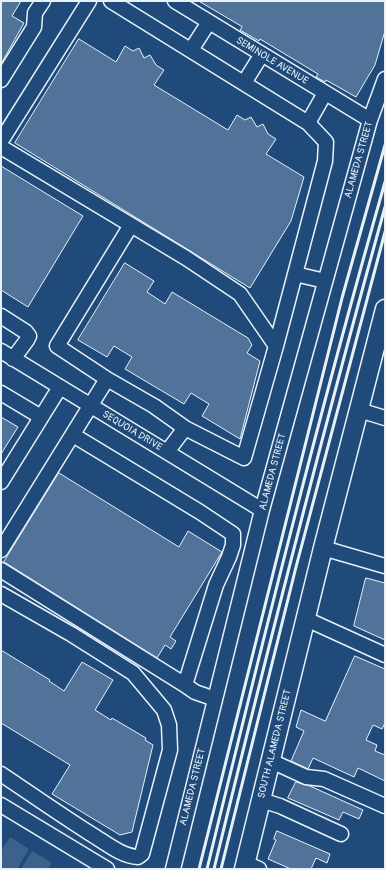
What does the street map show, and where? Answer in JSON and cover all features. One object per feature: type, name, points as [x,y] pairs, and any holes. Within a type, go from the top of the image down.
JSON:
[{"type":"main road","points":[[306,619],[358,410],[384,314]]},
{"type":"main road","name":"SOUTH ALAMEDA STREET","points":[[249,867],[261,800],[306,619]]},
{"type":"street","points":[[1,80],[34,27],[35,14],[43,1]]},
{"type":"street","points":[[1,141],[89,1]]},
{"type":"street","points":[[112,1],[308,123],[326,142],[325,161],[276,346],[244,458],[185,428],[154,406],[107,379],[57,346],[131,224]]},
{"type":"street","name":"SEMINOLE AVENUE","points":[[175,1],[370,120]]},
{"type":"street","points":[[191,50],[209,22]]},
{"type":"street","points":[[244,83],[262,54]]},
{"type":"street","name":"ALAMEDA STREET","points":[[173,869],[262,510],[370,120],[385,79]]},
{"type":"street","points":[[308,123],[325,93]]},
{"type":"street","points":[[1,146],[186,258],[240,294],[276,346]]},
{"type":"street","points":[[295,274],[325,281]]},
{"type":"street","points":[[1,316],[26,332],[29,336],[28,340],[13,358]]},
{"type":"street","name":"SEQUOIA DRIVE","points":[[1,351],[262,510]]},
{"type":"street","points":[[1,550],[107,379]]},
{"type":"street","points":[[1,482],[60,387]]},
{"type":"street","points":[[1,393],[41,417]]},
{"type":"street","points":[[358,410],[385,418]]},
{"type":"street","points":[[167,452],[185,428]]},
{"type":"street","points":[[73,435],[222,526],[232,534],[233,545],[216,585],[184,685]]},
{"type":"street","points":[[323,548],[385,566]]},
{"type":"street","points":[[1,570],[195,692],[215,699]]},
{"type":"street","points":[[1,594],[71,634],[133,673],[164,710],[169,725],[170,750],[142,854],[138,857],[132,857],[121,852],[66,818],[1,774]]},
{"type":"street","points":[[306,619],[385,654]]},
{"type":"street","points":[[271,761],[306,777],[324,779],[385,806]]},
{"type":"street","points":[[261,800],[280,806],[341,834]]},
{"type":"street","points":[[1,805],[107,869]]},
{"type":"street","points":[[53,836],[66,818]]},
{"type":"shaded area","points":[[10,837],[29,849],[17,869],[1,869],[1,851]]},
{"type":"shaded area","points":[[32,851],[52,863],[48,869],[21,869]]},
{"type":"building","points":[[1,1],[21,1],[12,16],[24,23],[1,64]]},
{"type":"building","points":[[199,1],[385,1],[385,31],[375,65],[356,97],[326,80],[325,82],[316,77],[318,74],[260,39],[259,41],[240,30],[242,27]]},
{"type":"building","points":[[79,39],[116,62],[125,46],[133,51],[139,48],[144,58],[150,55],[156,65],[164,70],[154,85],[228,130],[237,115],[245,120],[251,117],[257,127],[263,124],[268,134],[276,139],[266,154],[304,177],[291,221],[250,288],[15,143]]},
{"type":"building","points":[[1,166],[83,216],[28,307],[1,290]]},
{"type":"building","points":[[125,263],[154,281],[147,292],[165,304],[172,292],[248,338],[252,345],[247,353],[260,361],[240,439],[202,416],[209,404],[191,393],[184,404],[125,369],[132,357],[114,346],[107,357],[78,340]]},
{"type":"building","points":[[1,417],[18,427],[1,454]]},
{"type":"building","points":[[59,473],[179,547],[188,531],[222,552],[170,637],[176,641],[171,649],[165,645],[157,658],[4,562]]},
{"type":"building","points":[[366,578],[385,583],[385,640],[354,626]]},
{"type":"building","points":[[1,650],[50,680],[49,681],[64,691],[82,662],[113,680],[95,710],[146,738],[145,740],[153,745],[132,832],[120,835],[52,794],[70,765],[1,723]]},
{"type":"building","points":[[355,656],[385,669],[385,723],[382,729],[373,725],[366,740],[377,745],[375,751],[385,755],[385,781],[358,768],[354,777],[313,758],[308,769],[291,761],[304,731],[296,727],[301,710],[325,721]]},
{"type":"building","points":[[296,782],[310,786],[363,810],[359,819],[343,812],[339,820],[288,798]]},
{"type":"building","points":[[277,831],[330,854],[327,863],[316,858],[311,869],[291,869],[268,859],[276,840],[274,839]]},
{"type":"railway","points":[[199,869],[342,298],[385,145]]},
{"type":"railway","points":[[207,869],[293,525],[385,182]]},
{"type":"railway","points":[[214,869],[297,537],[385,207]]},
{"type":"railway","points":[[221,869],[296,567],[385,232]]}]
